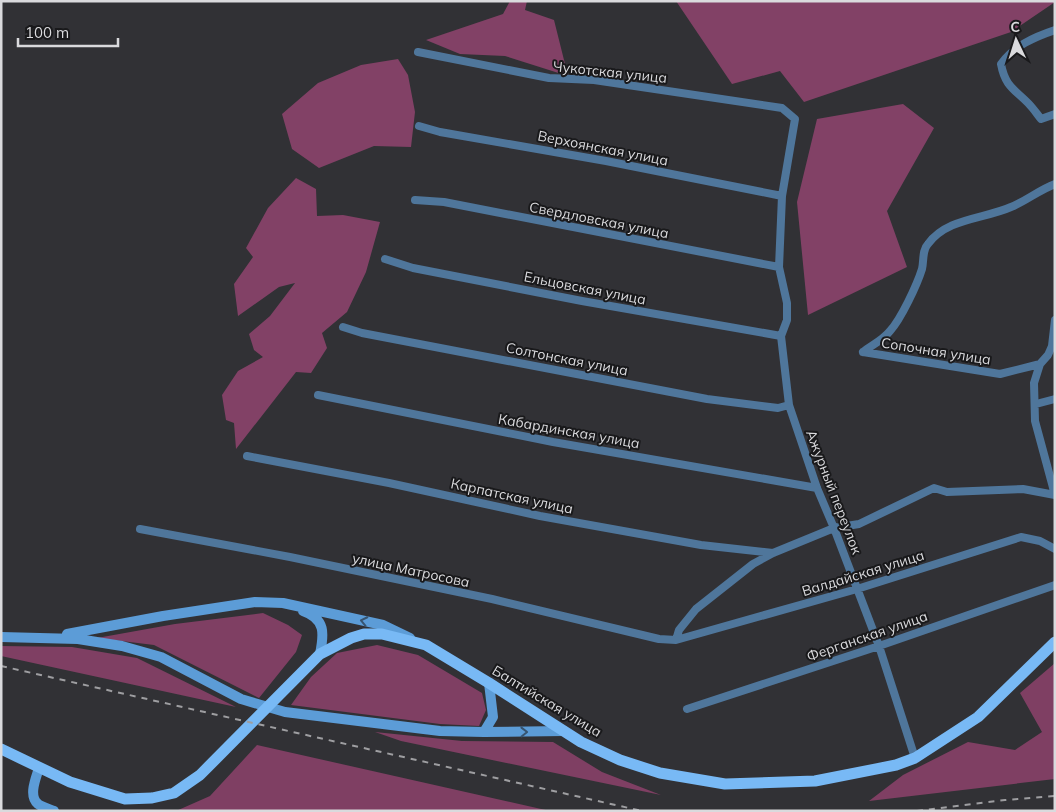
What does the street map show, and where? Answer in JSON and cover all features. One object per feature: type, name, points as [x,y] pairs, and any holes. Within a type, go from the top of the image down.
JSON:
[{"type":"main road","name":"Балтийская улица","points":[[1,749],[70,782],[125,799],[152,798],[174,793],[200,775],[320,654],[337,644],[364,634],[382,634],[426,645],[581,742],[620,760],[660,773],[724,784],[815,781],[896,765],[915,758],[978,717],[1055,642]]},
{"type":"street","points":[[1055,30],[1034,37],[1009,54],[1001,64],[1003,76],[1010,88],[1028,103],[1041,119],[1055,114]]},
{"type":"street","name":"Чукотская улица","points":[[418,52],[550,78],[594,80],[782,108],[795,119],[782,196]]},
{"type":"street","name":"Верхоянская улица","points":[[419,126],[440,132],[606,161],[782,196]]},
{"type":"street","name":"Сопочная улица","points":[[1040,364],[1000,374],[863,352],[882,340],[892,330],[911,295],[922,269],[926,246],[935,234],[954,224],[1010,208],[1055,184]]},
{"type":"street","points":[[781,336],[787,320],[787,303],[779,267],[782,196]]},
{"type":"street","name":"Свердловская улица","points":[[415,200],[444,202],[779,267]]},
{"type":"street","name":"Ельцовская улица","points":[[385,259],[413,268],[563,298],[781,336]]},
{"type":"street","points":[[1055,320],[1053,346],[1040,364],[1034,383],[1035,421],[1055,495]]},
{"type":"street","name":"Солтонская улица","points":[[343,326],[362,333],[707,399],[778,408],[789,405]]},
{"type":"street","name":"Ажурный переулок","points":[[781,336],[789,405],[817,488],[879,646],[915,758]]},
{"type":"street","name":"Кабардинская улица","points":[[318,395],[553,442],[817,488]]},
{"type":"street","points":[[1036,404],[1055,399]]},
{"type":"street","name":"Карпатская улица","points":[[247,456],[389,483],[550,518],[701,545],[773,553]]},
{"type":"street","name":"Карпатская улица","points":[[676,640],[678,630],[696,609],[753,564],[773,553],[834,528],[859,524],[934,488],[947,492],[1023,489],[1055,495]]},
{"type":"street","name":"улица Матросова","points":[[140,529],[290,557],[492,599],[659,639],[676,640]]},
{"type":"street","name":"Валдайская улица","points":[[676,640],[858,589],[1021,537],[1040,541],[1055,549]]},
{"type":"street","name":"Ферганская улица","points":[[687,709],[879,646],[1055,585]]},
{"type":"street","points":[[49,638],[231,604],[255,602],[283,603],[383,625],[426,645]]},
{"type":"street","points":[[283,603],[317,618],[322,626],[320,654]]},
{"type":"street","points":[[1,637],[78,639],[122,646],[161,657],[240,699],[285,712],[431,730],[484,732],[564,731]]},
{"type":"street","points":[[484,732],[493,717],[489,683]]},
{"type":"street","points":[[39,768],[33,789],[34,798],[38,804],[49,810]]},
{"type":"shaded area","points":[[510,1],[527,1],[525,10],[554,20],[568,76],[505,56],[460,54],[426,40],[503,14]]},
{"type":"shaded area","points":[[676,1],[1055,2],[1011,32],[804,102],[780,71],[732,84]]},
{"type":"shaded area","points":[[398,59],[408,75],[415,112],[411,147],[374,146],[319,168],[292,149],[282,114],[318,83],[361,65]]},
{"type":"shaded area","points":[[903,104],[934,128],[887,211],[907,267],[808,315],[797,202],[817,119]]},
{"type":"shaded area","points":[[296,178],[316,189],[317,216],[343,215],[380,222],[366,272],[347,312],[322,333],[327,348],[311,373],[296,372],[236,449],[234,423],[226,420],[222,395],[238,371],[263,357],[254,350],[249,334],[270,316],[295,283],[279,287],[238,316],[234,284],[253,257],[246,248],[268,208]]},
{"type":"shaded area","points":[[263,613],[288,625],[302,635],[296,652],[259,698],[154,645],[97,638],[175,624]]},
{"type":"shaded area","points":[[377,645],[418,655],[482,693],[486,710],[479,726],[440,724],[291,705],[311,677],[337,653]]},
{"type":"shaded area","points":[[1,646],[72,647],[137,658],[236,707],[1,656]]},
{"type":"shaded area","points":[[1055,663],[1055,779],[869,801],[903,775],[968,742],[1015,750],[1042,732],[1020,693]]},
{"type":"shaded area","points":[[375,732],[462,741],[553,742],[602,772],[661,795],[401,741]]},
{"type":"shaded area","points":[[257,745],[550,811],[176,811],[210,796]]},
{"type":"railway","points":[[1,666],[642,811]]},
{"type":"railway","points":[[917,811],[1055,796]]}]
